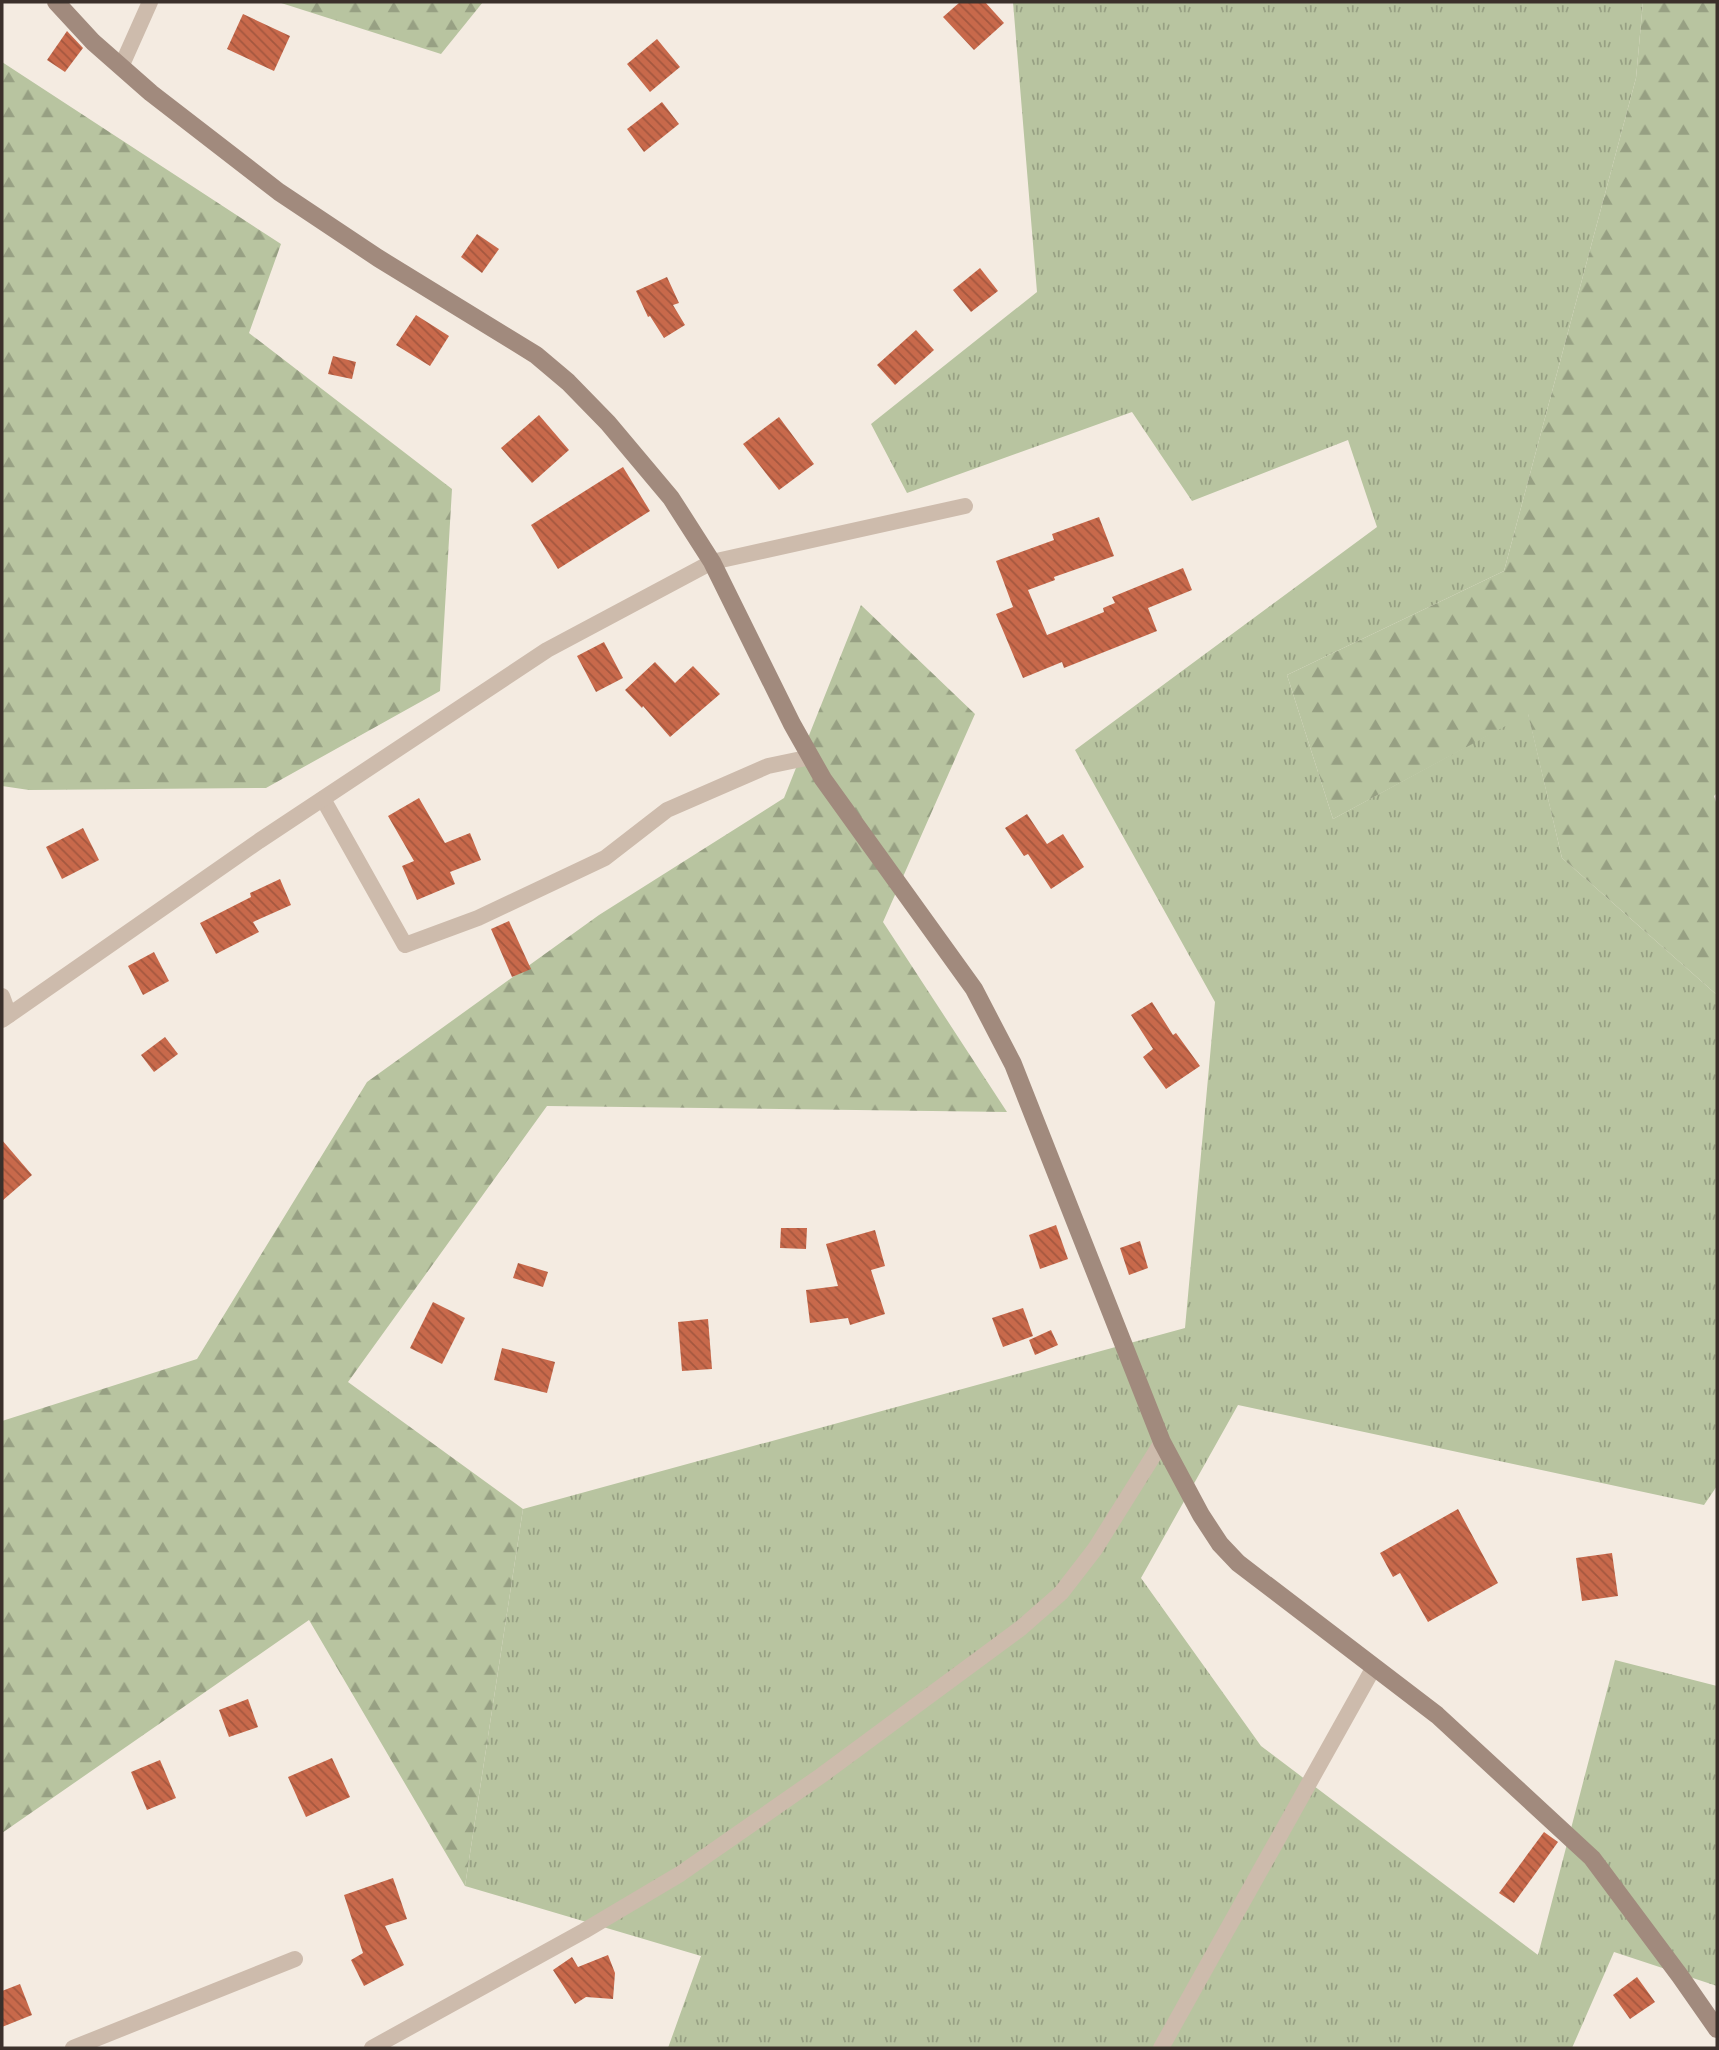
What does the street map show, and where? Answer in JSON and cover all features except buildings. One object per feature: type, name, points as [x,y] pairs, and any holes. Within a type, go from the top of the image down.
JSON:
[{"type":"street","points":[[56,2],[93,42],[151,93],[279,192],[378,258],[536,355],[608,422],[670,498],[712,562],[792,724],[823,779],[974,989],[1007,1053],[1162,1442],[1201,1516],[1220,1544],[1238,1563],[1437,1715],[1592,1858],[1681,1976],[1717,2029]]},
{"type":"street","points":[[121,67],[150,2]]},
{"type":"street","points":[[2,996],[5,1017],[323,799],[547,650],[712,562],[965,506]]},
{"type":"street","points":[[323,799],[405,945],[478,918],[605,858],[667,810],[768,766],[811,757]]},
{"type":"street","points":[[372,2048],[584,1931],[680,1874],[822,1775],[1021,1629],[1061,1593],[1095,1549],[1162,1442]]},
{"type":"street","points":[[1161,2048],[1374,1667]]},
{"type":"street","points":[[74,2048],[295,1959]]},
{"type":"green space","points":[[278,2],[483,2],[441,54]]},
{"type":"green space","points":[[1013,2],[1643,2],[1636,78],[1504,571],[1287,675],[1333,819],[1528,713],[1562,858],[1717,995],[1717,1486],[1704,1505],[1238,1405],[1141,1578],[1261,1746],[1538,1955],[1615,1660],[1717,1686],[1717,1986],[1614,1952],[1572,2048],[668,2048],[701,1956],[465,1886],[523,1509],[1185,1328],[1215,1002],[1075,750],[1377,527],[1348,440],[1192,501],[1132,412],[907,493],[871,424],[1037,292]]},
{"type":"green space","points":[[1643,2],[1717,2],[1717,793],[1714,796],[1717,805],[1717,995],[1562,858],[1528,714],[1333,819],[1287,675],[1504,571],[1636,78]]},
{"type":"green space","points":[[2,62],[281,244],[249,333],[452,489],[440,691],[266,788],[29,790],[2,786]]},
{"type":"green space","points":[[861,605],[975,714],[883,922],[1007,1112],[547,1106],[348,1382],[523,1509],[465,1886],[309,1620],[2,1833],[2,1421],[197,1359],[367,1082],[599,915],[784,798]]}]
